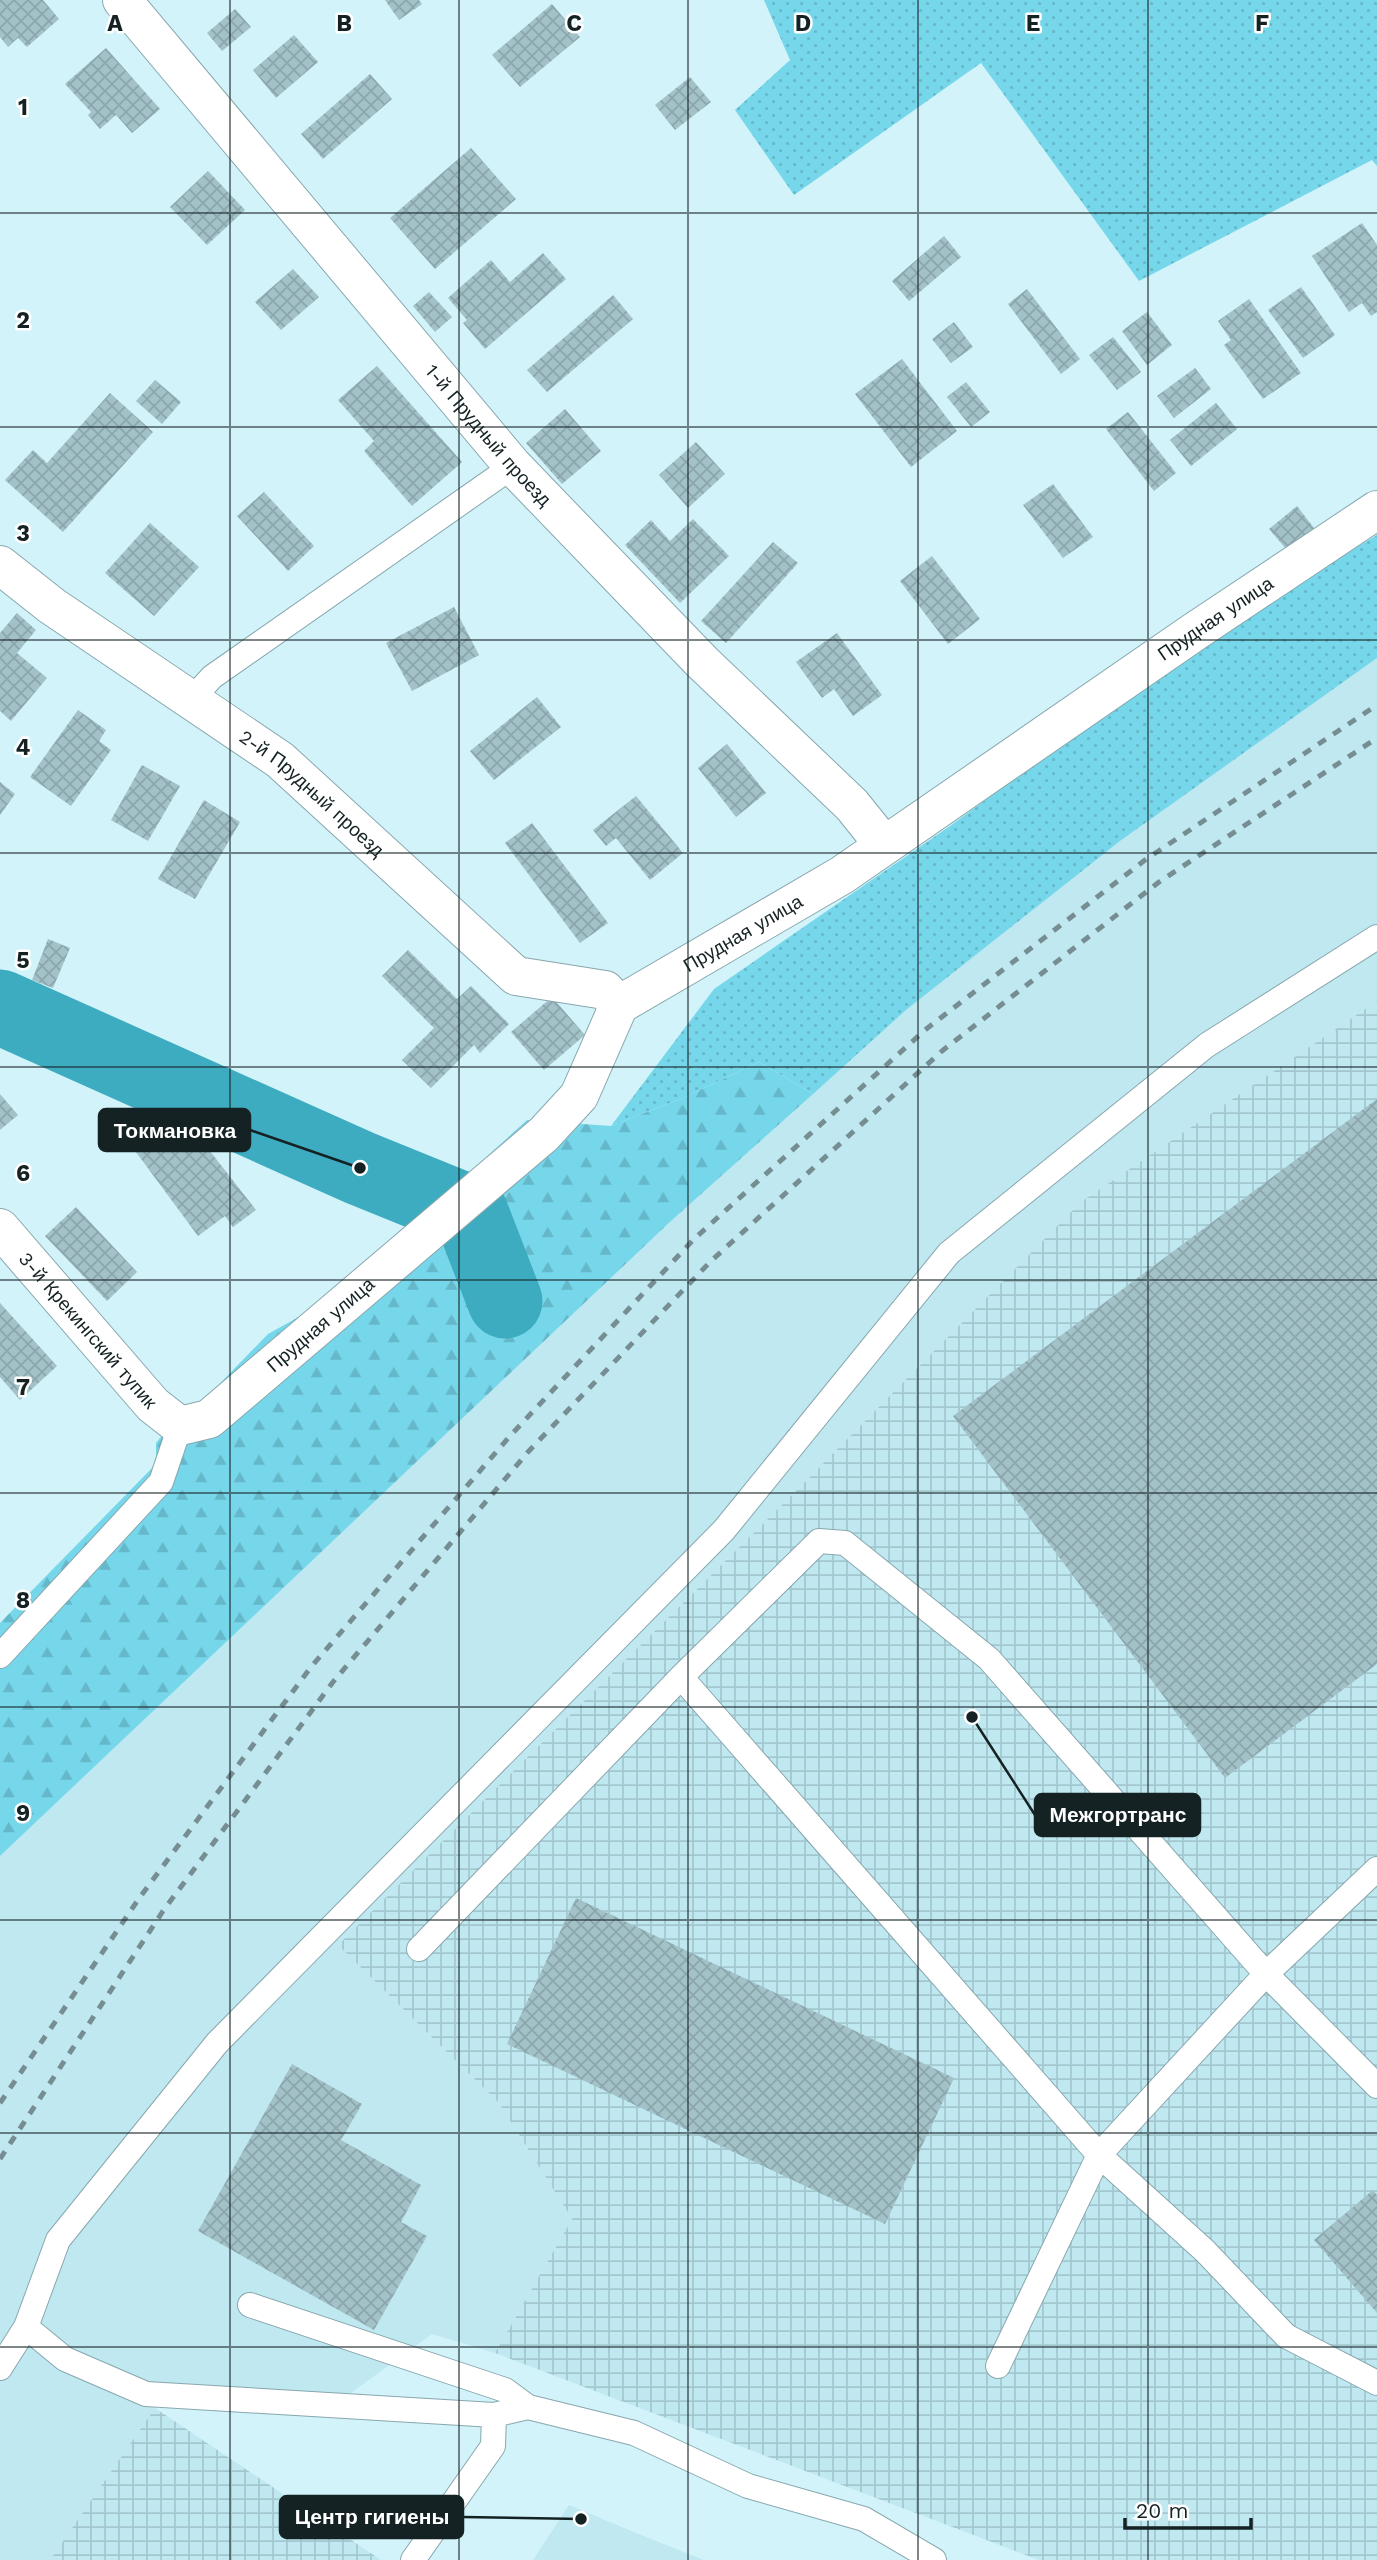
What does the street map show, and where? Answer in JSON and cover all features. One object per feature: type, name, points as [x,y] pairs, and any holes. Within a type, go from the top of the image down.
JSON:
[{"type":"street","name":"1-й Прудный проезд","points":[[122,0],[513,466],[702,662],[852,805],[884,845]]},
{"type":"street","name":"Прудная улица","points":[[180,1426],[209,1419],[544,1134],[579,1096],[619,1005],[842,876],[1377,510]]},
{"type":"street","name":"2-й Прудный проезд","points":[[0,565],[52,606],[280,760],[516,976],[605,990],[619,1005]]},
{"type":"street","name":"3-й Крекингский тупик","points":[[0,1228],[153,1405],[180,1426]]},
{"type":"lane","points":[[192,699],[212,677],[513,466]]},
{"type":"lane","points":[[0,2368],[26,2327],[58,2240],[217,2043],[724,1530],[949,1253],[1207,1045],[1377,937]]},
{"type":"lane","points":[[0,1656],[161,1482],[180,1426]]},
{"type":"lane","points":[[418,1949],[681,1677],[819,1541],[845,1543],[989,1659],[1266,1974],[1377,2086]]},
{"type":"lane","points":[[681,1677],[1099,2155],[1205,2251],[1286,2336],[1377,2383]]},
{"type":"lane","points":[[998,2366],[1099,2155],[1266,1974],[1377,1869]]},
{"type":"lane","points":[[250,2305],[506,2390],[528,2407],[634,2433],[747,2486],[864,2519],[934,2560]]},
{"type":"lane","points":[[26,2327],[65,2359],[146,2395],[494,2415],[528,2407]]},
{"type":"lane","points":[[413,2560],[493,2446],[494,2415]]},
{"type":"shaded area","points":[[1377,658],[1377,1001],[1081,1202],[797,1490],[338,1945],[499,2103],[572,2219],[495,2353],[432,2334],[348,2395],[156,2382],[155,2408],[50,2560],[0,2560],[0,1856],[671,1221],[906,1010],[1120,841]]},
{"type":"shaded area","points":[[1377,1001],[1377,2560],[1039,2560],[495,2353],[572,2219],[499,2103],[338,1945],[797,1490],[1081,1202]]},
{"type":"shaded area","points":[[155,2408],[381,2560],[50,2560]]},
{"type":"shaded area","points":[[569,2505],[636,2533],[704,2560],[533,2560]]},
{"type":"green space","points":[[764,0],[1377,0],[1377,166],[1372,160],[1139,281],[981,63],[794,195],[735,110],[790,60]]},
{"type":"green space","points":[[1377,535],[1377,658],[1120,841],[906,1010],[813,1094],[759,1062],[683,1098],[611,1126],[714,989],[950,826],[1204,640]]},
{"type":"green space","points":[[759,1062],[813,1094],[671,1221],[0,1856],[0,1623],[156,1464],[156,1443],[185,1406],[201,1403],[268,1334],[329,1300],[527,1120],[611,1126],[683,1098]]},
{"type":"building","points":[[0,0],[43,0],[59,19],[27,47],[18,38],[8,47],[0,37]]},
{"type":"building","points":[[385,0],[419,0],[422,4],[399,20]]},
{"type":"building","points":[[552,4],[580,37],[520,87],[492,55]]},
{"type":"building","points":[[235,9],[251,27],[222,51],[207,33]]},
{"type":"building","points":[[294,35],[318,62],[276,98],[253,70]]},
{"type":"building","points":[[106,48],[160,109],[132,133],[116,115],[100,129],[88,115],[91,112],[65,84]]},
{"type":"building","points":[[370,74],[392,99],[323,159],[301,134]]},
{"type":"building","points":[[690,77],[711,102],[675,130],[655,105]]},
{"type":"building","points":[[471,148],[516,199],[435,269],[390,218]]},
{"type":"building","points":[[208,171],[245,210],[207,245],[170,207]]},
{"type":"building","points":[[1362,223],[1377,245],[1377,312],[1371,316],[1362,303],[1349,312],[1312,256]]},
{"type":"building","points":[[944,236],[961,257],[909,301],[892,281]]},
{"type":"building","points":[[543,253],[566,279],[485,349],[463,323],[467,320],[448,298],[491,260],[510,282]]},
{"type":"building","points":[[293,269],[319,297],[281,330],[255,302]]},
{"type":"building","points":[[1301,287],[1335,335],[1303,358],[1268,310]]},
{"type":"building","points":[[1027,289],[1080,359],[1061,374],[1008,304]]},
{"type":"building","points":[[429,292],[452,317],[435,332],[413,306]]},
{"type":"building","points":[[613,295],[633,319],[547,392],[527,370]]},
{"type":"building","points":[[1249,299],[1301,373],[1263,399],[1224,345],[1231,340],[1218,321]]},
{"type":"building","points":[[1147,312],[1172,345],[1147,365],[1122,331]]},
{"type":"building","points":[[954,322],[973,347],[951,363],[932,339]]},
{"type":"building","points":[[1113,337],[1141,372],[1117,390],[1089,355]]},
{"type":"building","points":[[902,359],[957,431],[911,467],[855,394]]},
{"type":"building","points":[[377,366],[462,462],[412,506],[364,451],[374,441],[338,400]]},
{"type":"building","points":[[1195,368],[1211,389],[1174,418],[1157,396]]},
{"type":"building","points":[[155,380],[181,402],[162,424],[136,401]]},
{"type":"building","points":[[966,382],[990,412],[971,427],[947,397]]},
{"type":"building","points":[[110,393],[153,432],[63,532],[5,480],[33,450],[47,463]]},
{"type":"building","points":[[1216,403],[1237,429],[1191,466],[1170,440]]},
{"type":"building","points":[[565,409],[601,451],[562,484],[526,443]]},
{"type":"building","points":[[1128,412],[1176,473],[1154,491],[1106,429]]},
{"type":"building","points":[[696,442],[725,474],[688,508],[659,475]]},
{"type":"building","points":[[1053,484],[1093,537],[1063,558],[1023,505]]},
{"type":"building","points":[[264,492],[314,546],[288,571],[237,516]]},
{"type":"building","points":[[1297,506],[1314,528],[1287,550],[1269,529]]},
{"type":"building","points":[[693,519],[729,556],[680,603],[625,545],[651,520],[670,541]]},
{"type":"building","points":[[150,523],[199,567],[154,616],[105,573]]},
{"type":"building","points":[[773,542],[798,563],[726,643],[701,621]]},
{"type":"building","points":[[932,556],[980,619],[948,644],[900,581]]},
{"type":"building","points":[[454,607],[479,655],[412,691],[386,643]]},
{"type":"building","points":[[17,613],[36,630],[17,653],[47,678],[11,721],[0,711],[0,633]]},
{"type":"building","points":[[837,633],[882,695],[853,716],[834,689],[822,698],[796,662]]},
{"type":"building","points":[[537,697],[561,727],[494,780],[470,751]]},
{"type":"building","points":[[78,710],[106,730],[99,741],[111,750],[71,806],[30,777]]},
{"type":"building","points":[[727,744],[766,793],[736,817],[698,768]]},
{"type":"building","points":[[142,765],[180,786],[148,841],[111,820]]},
{"type":"building","points":[[0,782],[15,794],[0,815]]},
{"type":"building","points":[[636,796],[683,853],[650,880],[616,838],[606,846],[593,830]]},
{"type":"building","points":[[204,800],[240,822],[195,899],[158,879]]},
{"type":"building","points":[[532,823],[608,923],[580,943],[505,843]]},
{"type":"building","points":[[48,939],[70,948],[53,988],[32,980]]},
{"type":"building","points":[[408,950],[457,999],[471,986],[509,1024],[480,1053],[474,1045],[431,1088],[402,1060],[434,1028],[382,976]]},
{"type":"building","points":[[552,997],[585,1035],[544,1070],[511,1032]]},
{"type":"building","points":[[0,1094],[18,1115],[0,1130]]},
{"type":"building","points":[[1377,1099],[1377,1664],[1225,1778],[953,1416]]},
{"type":"building","points":[[181,1114],[256,1210],[233,1227],[225,1216],[198,1236],[133,1148]]},
{"type":"building","points":[[76,1207],[137,1272],[107,1301],[45,1236]]},
{"type":"building","points":[[0,1303],[57,1366],[20,1400],[0,1377]]},
{"type":"building","points":[[576,1898],[954,2078],[885,2224],[507,2044]]},
{"type":"building","points":[[292,2064],[362,2104],[341,2140],[421,2185],[401,2222],[427,2236],[374,2330],[198,2231]]},
{"type":"building","points":[[1373,2190],[1377,2195],[1377,2313],[1314,2240]]},
{"type":"waterway","points":[[0,1007],[360,1168],[471,1213],[505,1301]]},
{"type":"railway","points":[[0,2103],[140,1897],[311,1667],[510,1436],[694,1239],[925,1030],[1145,860],[1377,705]]},
{"type":"railway","points":[[0,2159],[163,1911],[333,1682],[528,1452],[711,1261],[942,1051],[1159,882],[1377,738]]},
{"type":"place","name":"Токмановка","points":[[360,1168]]},
{"type":"place","name":"Межгортранс","points":[[972,1717]]},
{"type":"place","name":"Центр гигиены","points":[[581,2519]]}]
